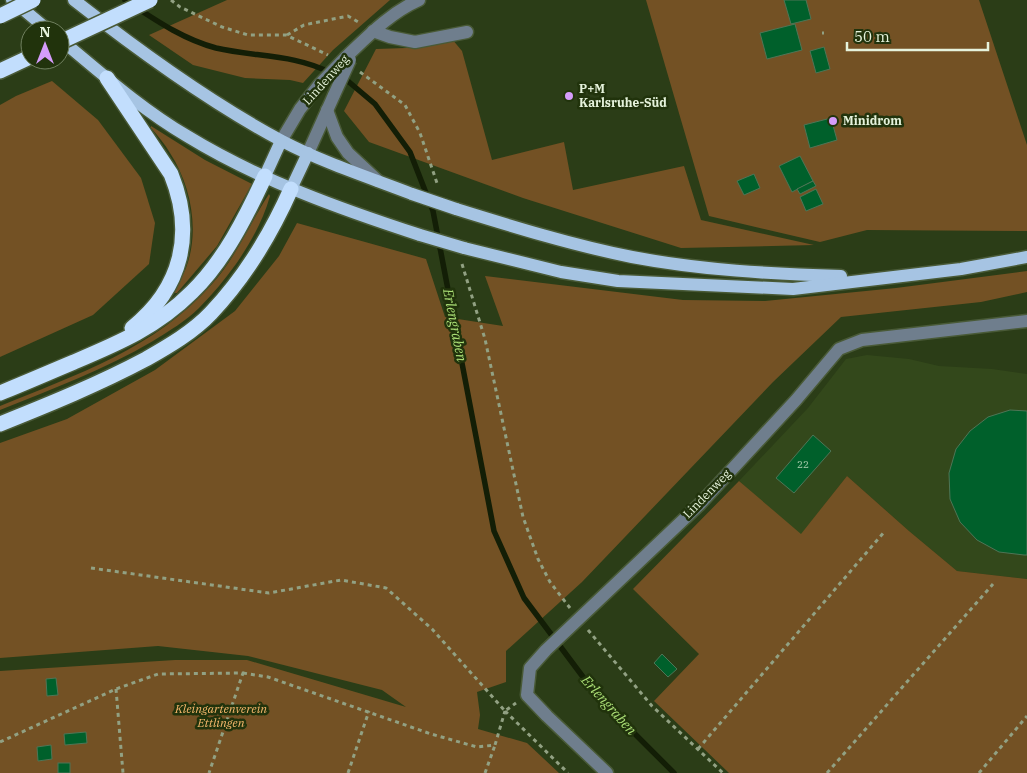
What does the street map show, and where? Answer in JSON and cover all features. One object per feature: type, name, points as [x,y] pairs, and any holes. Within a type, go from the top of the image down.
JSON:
[{"type":"highway","points":[[0,16],[33,0]]},
{"type":"highway","points":[[70,36],[150,0]]},
{"type":"highway","points":[[0,71],[20,61]]},
{"type":"highway","points":[[108,78],[171,174],[179,198],[183,224],[180,258],[167,290],[146,317],[108,348]]},
{"type":"highway","points":[[0,392],[108,348],[146,329],[171,312],[213,268],[230,243],[265,176]]},
{"type":"highway","points":[[0,424],[114,376],[185,336],[211,314],[245,272],[277,220],[291,189]]},
{"type":"main road","points":[[12,0],[36,20]]},
{"type":"main road","points":[[74,0],[159,63],[220,104],[282,141],[334,166],[412,194],[540,235],[642,258],[708,268],[779,275],[881,278]]},
{"type":"main road","points":[[70,49],[137,102],[186,136],[242,166],[291,189],[420,235],[462,254],[618,281],[793,289],[961,269],[1027,256]]},
{"type":"main road","points":[[265,176],[282,141]]},
{"type":"main road","points":[[291,189],[308,153]]},
{"type":"street","name":"Lindenweg","points":[[308,153],[356,47],[401,8],[419,0]]},
{"type":"street","points":[[373,31],[415,42],[467,32]]},
{"type":"street","name":"Lindenweg","points":[[282,141],[300,109],[319,85],[350,62]]},
{"type":"street","points":[[327,110],[336,137],[348,153],[378,181]]},
{"type":"street","name":"Lindenweg","points":[[528,695],[530,668],[546,650],[700,504],[796,400],[839,349],[862,340],[1027,321]]},
{"type":"street","points":[[528,695],[607,773]]},
{"type":"path","points":[[171,0],[180,7],[239,32],[286,35],[329,55]]},
{"type":"path","points":[[286,35],[304,25],[348,16],[373,31]]},
{"type":"path","points":[[350,62],[405,105],[420,132],[439,189]]},
{"type":"path","points":[[462,254],[485,339],[522,517],[538,559],[550,582],[579,620],[652,706],[723,773]]},
{"type":"path","points":[[698,749],[885,532]]},
{"type":"path","points":[[91,568],[268,593],[341,580],[386,588],[432,629],[505,711],[568,773]]},
{"type":"path","points":[[827,773],[993,584]]},
{"type":"path","points":[[0,742],[116,689],[158,674],[243,673],[268,677],[431,734],[476,746],[495,745]]},
{"type":"path","points":[[209,773],[243,673]]},
{"type":"path","points":[[116,689],[122,773]]},
{"type":"path","points":[[485,773],[505,711],[528,695]]},
{"type":"path","points":[[348,773],[369,711]]},
{"type":"path","points":[[979,773],[1027,716]]},
{"type":"shaded area","points":[[867,355],[909,359],[939,366],[992,369],[1027,374],[1027,579],[957,571],[847,476],[801,535],[739,481],[808,408],[846,359]]},
{"type":"green space","points":[[227,0],[390,0],[333,50],[303,83],[290,80],[245,78],[193,65],[149,35]]},
{"type":"green space","name":"Minidrom","points":[[646,0],[979,0],[1027,145],[1027,231],[867,230],[820,242],[709,216]]},
{"type":"green space","points":[[452,39],[462,51],[492,160],[564,142],[573,190],[684,166],[701,220],[814,245],[681,248],[523,198],[369,142],[344,111],[376,49],[406,48]]},
{"type":"green space","points":[[52,81],[98,120],[141,178],[155,223],[149,264],[93,315],[0,357],[0,105]]},
{"type":"green space","points":[[151,126],[205,160],[252,184],[217,246],[177,293],[173,293],[186,268],[190,254],[193,224],[191,209],[188,194],[177,166],[166,146]]},
{"type":"green space","points":[[269,194],[270,196],[260,223],[232,270],[214,292],[189,317],[153,341],[116,361],[0,410],[0,406],[86,371],[114,357],[166,326],[190,306],[220,274]]},
{"type":"green space","name":"Kleingartenverein Ettlingen","points":[[297,223],[426,259],[445,317],[503,326],[485,276],[683,300],[765,301],[896,288],[1027,271],[1027,292],[981,302],[841,317],[773,382],[582,582],[506,651],[506,682],[477,692],[480,715],[478,729],[527,743],[559,773],[0,773],[0,671],[175,660],[247,660],[406,707],[382,690],[248,656],[158,646],[0,658],[0,443],[67,419],[155,370],[235,311],[279,256]]},
{"type":"green space","points":[[847,476],[957,571],[1027,579],[1027,773],[729,773],[654,701],[699,654],[633,589],[739,481],[801,534]]},
{"type":"building","points":[[784,0],[806,0],[811,19],[791,24]]},
{"type":"building","points":[[795,24],[802,50],[767,59],[760,33]]},
{"type":"building","points":[[824,47],[830,69],[816,73],[810,51]]},
{"type":"building","points":[[831,118],[837,140],[810,148],[804,125]]},
{"type":"building","points":[[800,156],[813,181],[792,192],[779,166]]},
{"type":"building","points":[[754,174],[760,188],[744,195],[737,181]]},
{"type":"building","points":[[813,181],[816,186],[800,194],[797,189]]},
{"type":"building","points":[[816,189],[823,204],[806,211],[800,197]]},
{"type":"building","points":[[1010,410],[1027,411],[1027,555],[999,552],[977,540],[960,522],[950,499],[949,473],[956,449],[970,431],[988,417]]},
{"type":"building","points":[[813,435],[831,451],[794,493],[776,478]]},
{"type":"building","points":[[662,654],[677,669],[668,677],[654,663]]},
{"type":"building","points":[[56,678],[58,695],[47,696],[46,679]]},
{"type":"building","points":[[86,732],[87,743],[65,745],[64,734]]},
{"type":"building","points":[[51,745],[52,759],[38,761],[37,747]]},
{"type":"building","points":[[58,763],[70,763],[70,773],[58,773]]},
{"type":"waterway","name":"Erlengraben","points":[[125,0],[169,28],[204,44],[230,51],[303,62],[331,73]]},
{"type":"waterway","name":"Erlengraben","points":[[342,78],[375,104],[410,152],[433,211],[494,531],[524,598],[598,697],[674,773]]},
{"type":"place","name":"P+M Karlsruhe-Süd","points":[[569,96]]},
{"type":"place","name":"Minidrom","points":[[833,121]]}]
